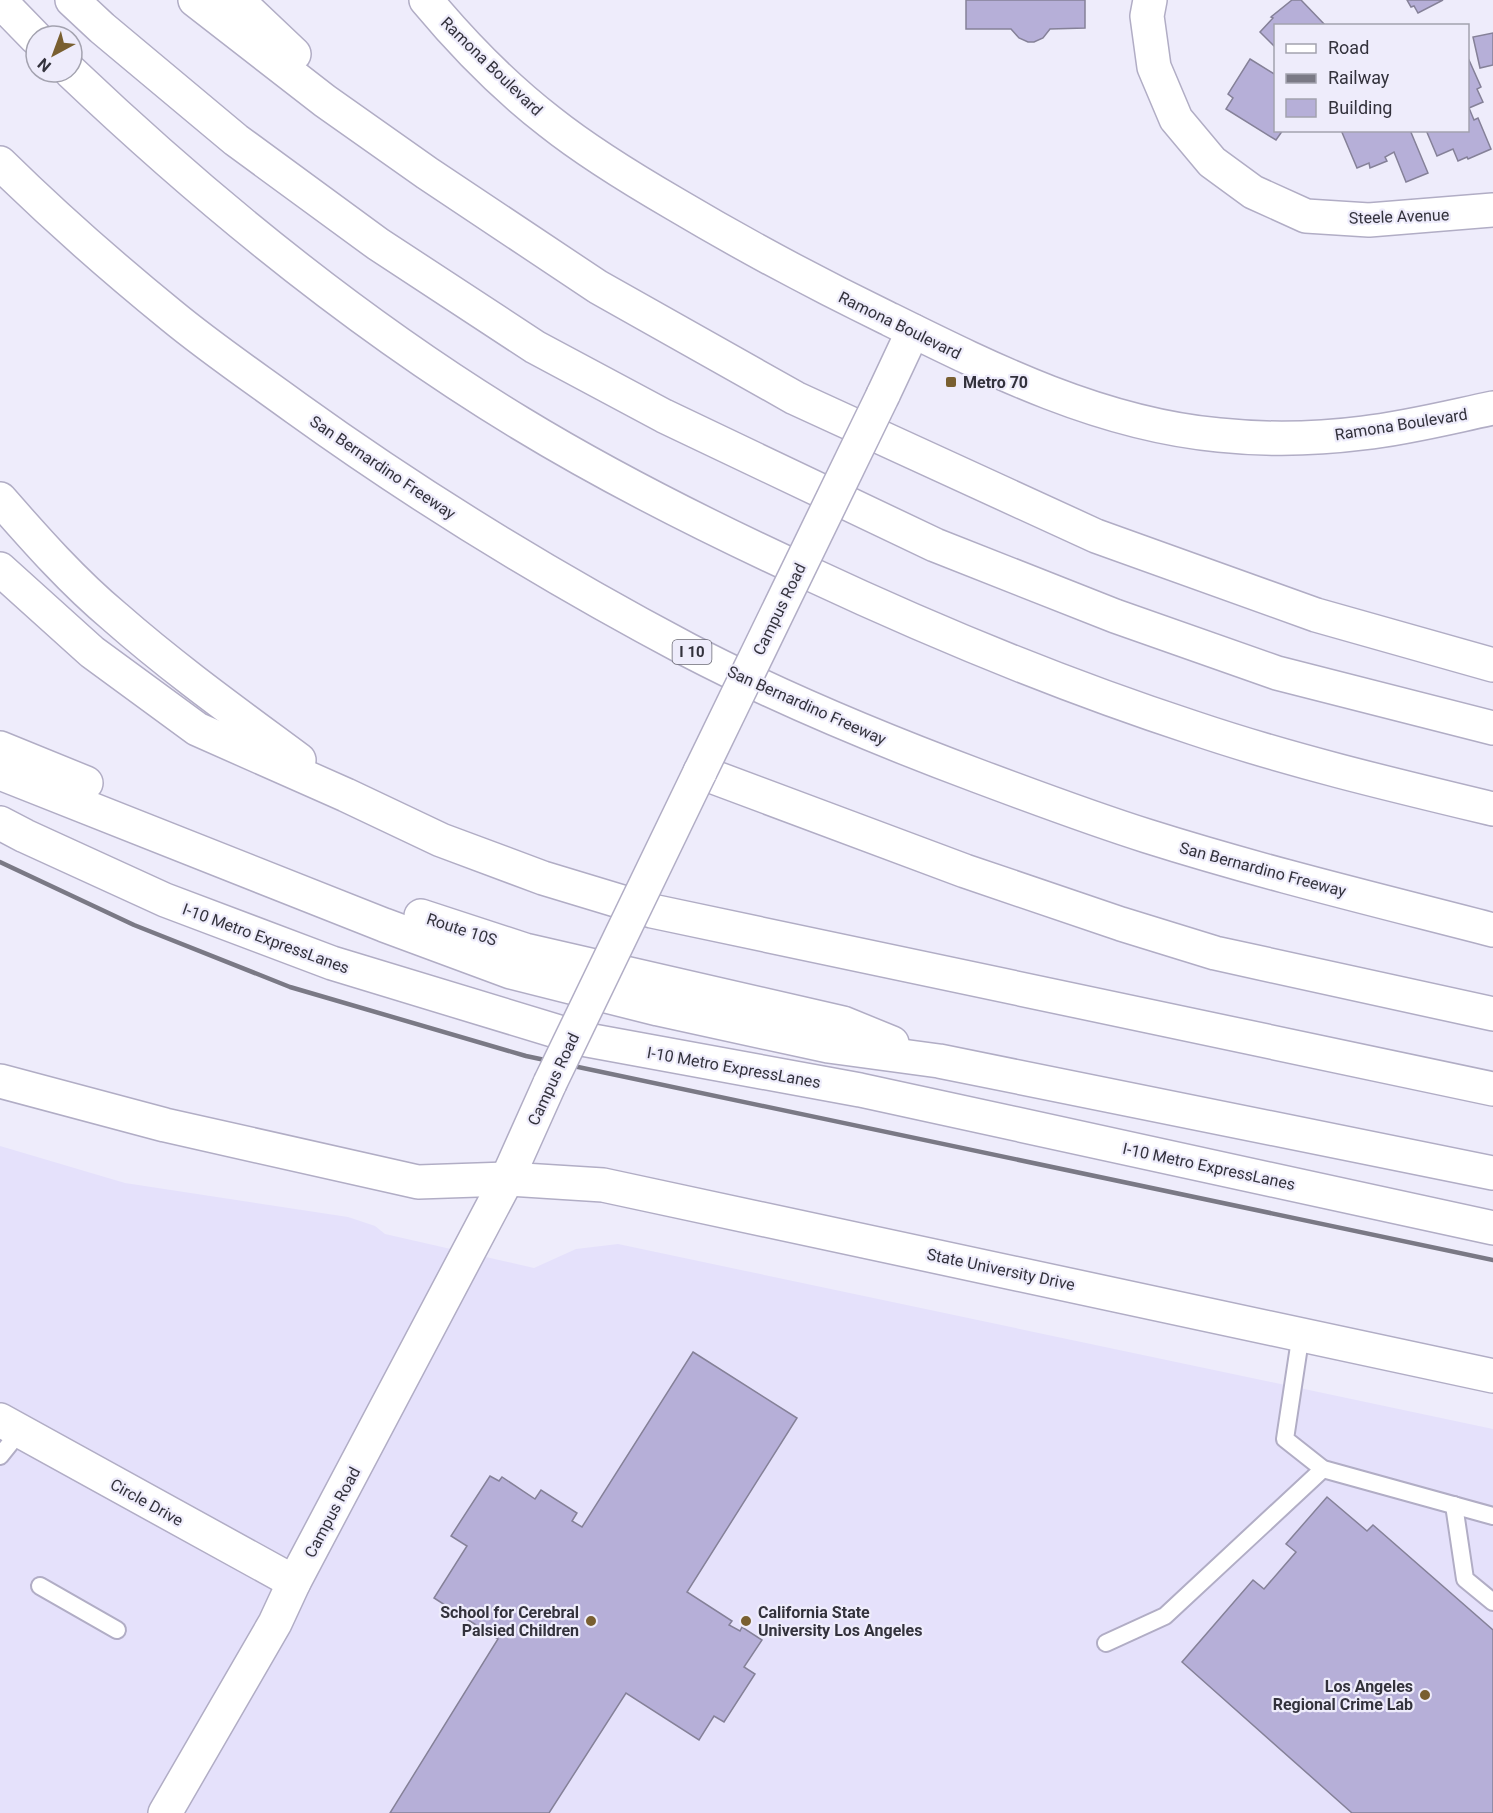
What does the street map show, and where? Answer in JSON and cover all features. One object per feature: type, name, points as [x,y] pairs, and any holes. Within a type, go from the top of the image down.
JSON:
[{"type":"main road","points":[[72,0],[102,28],[236,140],[378,244],[535,347],[664,416],[935,545],[1115,616],[1277,673],[1493,728]]},
{"type":"main road","points":[[195,0],[325,101],[427,173],[598,287],[795,398],[1096,536],[1316,615],[1493,665]]},
{"type":"main road","points":[[237,0],[427,173]]},
{"type":"main road","name":"Ramona Boulevard","points":[[426,0],[469,48],[549,121],[596,155],[660,195],[766,257],[913,331],[992,369],[1078,404],[1124,418],[1173,429],[1220,436],[1269,438],[1364,433],[1493,408]]},
{"type":"main road","name":"Steele Avenue","points":[[1150,0],[1147,16],[1154,67],[1176,119],[1212,162],[1253,192],[1306,216],[1369,220],[1493,210]]},
{"type":"main road","points":[[0,1],[24,26]]},
{"type":"main road","points":[[84,84],[136,134],[266,244],[403,346],[520,423],[724,535],[921,625],[1196,729],[1312,764],[1493,809]]},
{"type":"main road","name":"San Bernardino Freeway","points":[[0,163],[174,318],[339,438],[459,519],[689,650],[811,709],[869,734],[1028,795],[1145,836],[1248,866],[1493,930]]},
{"type":"main road","name":"Campus Road","points":[[165,1813],[275,1623],[294,1582],[507,1179],[550,1083],[913,331]]},
{"type":"main road","points":[[0,500],[41,546],[114,616],[221,702],[346,795]]},
{"type":"main road","points":[[0,569],[92,652],[197,729],[441,840],[543,878],[652,911],[1493,1089]]},
{"type":"main road","points":[[0,748],[388,916],[511,972],[658,1009],[828,1046],[939,1061],[1493,1173]]},
{"type":"main road","points":[[700,772],[966,871],[1121,924],[1215,953],[1493,1014]]},
{"type":"main road","points":[[0,773],[388,916]]},
{"type":"main road","name":"I-10 Metro ExpressLanes","points":[[0,823],[165,900],[332,963],[582,1039],[860,1090],[1493,1228]]},
{"type":"main road","name":"State University Drive","points":[[0,1081],[165,1125],[418,1182],[507,1179],[603,1185],[1493,1376]]},
{"type":"main road","name":"Circle Drive","points":[[10,1425],[294,1582]]},
{"type":"lane","points":[[1300,1333],[1285,1439],[1323,1469],[1493,1516]]},
{"type":"lane","points":[[0,1456],[10,1425]]},
{"type":"lane","points":[[1106,1643],[1165,1616],[1323,1469]]},
{"type":"lane","points":[[1454,1505],[1465,1579],[1493,1602]]},
{"type":"lane","points":[[40,1586],[117,1630]]},
{"type":"shaded area","name":"California State University Los Angeles","points":[[0,1146],[125,1183],[348,1217],[375,1226],[385,1234],[534,1268],[576,1249],[618,1244],[1493,1429],[1493,1813],[0,1813]]},
{"type":"building","points":[[966,0],[1085,0],[1085,28],[1050,29],[1043,38],[1034,42],[1019,38],[1011,29],[966,29]]},
{"type":"building","points":[[1292,0],[1301,0],[1324,24],[1274,24],[1274,46],[1260,32],[1273,18],[1271,17]]},
{"type":"building","points":[[1407,0],[1443,0],[1418,13]]},
{"type":"building","points":[[1493,33],[1493,65],[1480,68],[1473,37]]},
{"type":"building","points":[[1250,59],[1274,74],[1274,132],[1282,132],[1276,140],[1226,109],[1233,98],[1228,94]]},
{"type":"building","points":[[1469,60],[1481,87],[1477,89],[1483,102],[1469,108]]},
{"type":"building","points":[[1469,108],[1474,120],[1478,118],[1491,149],[1458,161],[1453,149],[1437,156],[1427,132],[1469,132]]},
{"type":"building","points":[[1342,132],[1411,132],[1428,173],[1406,182],[1394,152],[1385,157],[1387,161],[1370,168],[1369,163],[1357,168]]},
{"type":"building","points":[[693,1352],[797,1418],[687,1592],[732,1621],[729,1625],[740,1631],[742,1627],[762,1640],[744,1667],[755,1674],[724,1722],[714,1716],[699,1740],[626,1693],[549,1813],[390,1813],[498,1639],[434,1598],[467,1546],[451,1536],[490,1476],[499,1481],[502,1477],[535,1499],[541,1490],[577,1513],[572,1521],[582,1527]]},
{"type":"building","points":[[1327,1497],[1367,1531],[1373,1525],[1493,1630],[1493,1813],[1352,1813],[1182,1662],[1253,1580],[1264,1589],[1296,1552],[1286,1544]]},
{"type":"railway","points":[[0,862],[134,925],[290,987],[526,1056],[1493,1260]]},
{"type":"place","name":"Metro 70","points":[[951,382]]},
{"type":"place","name":"School for Cerebral Palsied Children","points":[[591,1621]]},
{"type":"place","name":"California State University Los Angeles","points":[[746,1621]]},
{"type":"place","name":"Los Angeles Regional Crime Lab","points":[[1425,1695]]}]
